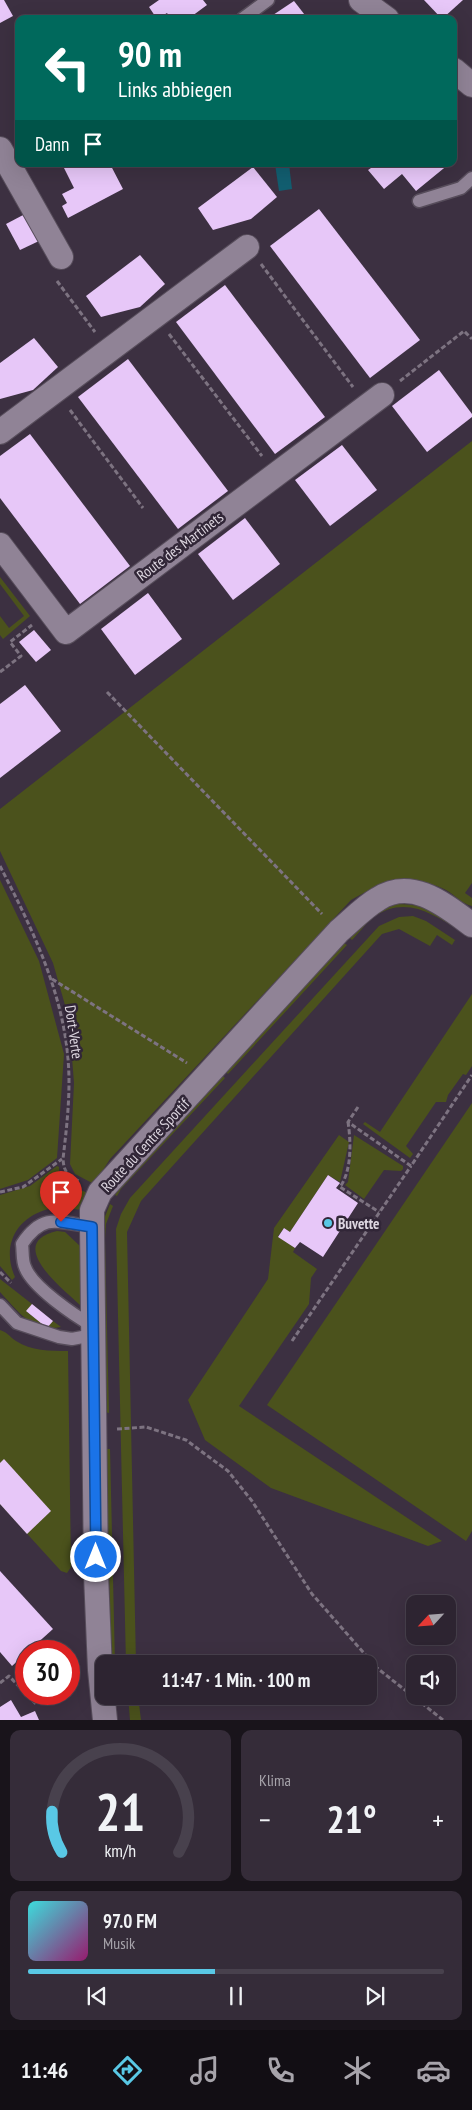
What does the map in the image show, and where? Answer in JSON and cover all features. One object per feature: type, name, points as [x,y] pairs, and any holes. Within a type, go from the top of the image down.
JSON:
[{"type":"street","points":[[361,0],[382,15]]},
{"type":"street","points":[[457,72],[472,85]]},
{"type":"street","points":[[0,149],[61,256]]},
{"type":"street","points":[[0,432],[56,392],[247,247]]},
{"type":"street","name":"Route des Martinets","points":[[0,545],[66,632],[374,400]]},
{"type":"street","name":"Route du Centre Sportif","points":[[105,1720],[96,1592],[92,1227],[92,1210],[100,1192],[339,931],[379,898],[402,890],[424,893],[472,925]]},
{"type":"lane","points":[[247,15],[268,0]]},
{"type":"lane","points":[[419,201],[461,188],[472,178]]},
{"type":"lane","points":[[92,1227],[50,1220],[32,1228],[22,1244],[25,1268],[39,1285],[93,1331]]},
{"type":"lane","points":[[0,1306],[17,1323],[59,1337],[72,1339],[93,1331]]},
{"type":"path","points":[[247,247],[374,400],[464,331],[472,339]]},
{"type":"path","points":[[61,256],[46,267],[109,352]]},
{"type":"path","points":[[156,316],[276,475]]},
{"type":"path","points":[[56,392],[143,508]]},
{"type":"path","points":[[0,672],[21,656],[10,642],[50,611]]},
{"type":"path","points":[[107,692],[339,931]]},
{"type":"path","name":"Dort-Verte","points":[[0,866],[52,979],[59,1004],[66,1046],[69,1081],[63,1159]]},
{"type":"path","points":[[52,979],[185,1062],[202,1082]]},
{"type":"path","points":[[292,1342],[472,1076]]},
{"type":"path","points":[[358,1107],[348,1122],[351,1140],[346,1179],[340,1186],[379,1212]]},
{"type":"path","points":[[348,1122],[411,1166]]},
{"type":"path","points":[[0,1192],[23,1187],[63,1159],[64,1170],[67,1175],[100,1192]]},
{"type":"path","points":[[95,1431],[146,1427],[186,1440],[228,1471],[252,1501],[312,1594],[377,1668],[443,1720]]},
{"type":"path","points":[[0,1683],[9,1676],[15,1682]]},
{"type":"green space","points":[[472,441],[472,883],[465,893],[472,898],[472,906],[434,885],[409,881],[386,884],[351,900],[110,1159],[94,1184],[75,1174],[70,1164],[74,1083],[69,1019],[53,963],[0,851],[0,809]]},
{"type":"green space","points":[[0,577],[30,616],[3,639],[0,635],[0,616],[9,628],[24,616],[0,584]]},
{"type":"green space","points":[[0,880],[39,961],[64,1054],[57,1158],[28,1180],[0,1189]]},
{"type":"green space","points":[[392,904],[414,905],[430,909],[461,929],[460,931],[429,913],[408,907],[385,911],[374,917],[352,940],[349,937],[371,913]]},
{"type":"green space","points":[[413,916],[426,921],[455,940],[452,945],[437,935],[430,946],[399,929],[382,934],[141,1201],[127,1232],[136,1655],[126,1655],[116,1229],[121,1214],[130,1198],[379,926],[399,917]]},
{"type":"green space","points":[[344,943],[347,945],[228,1074],[226,1072]]},
{"type":"green space","points":[[472,994],[472,1066],[466,1075],[463,1074],[448,1095],[446,1102],[436,1102],[406,1146],[413,1154],[410,1158],[363,1124],[365,1122],[380,1132]]},
{"type":"green space","points":[[222,1075],[225,1078],[121,1189],[117,1196],[115,1195],[119,1187]]},
{"type":"green space","points":[[472,1103],[472,1531],[466,1541],[267,1405]]},
{"type":"green space","points":[[339,1135],[349,1142],[340,1182],[328,1175],[290,1232],[284,1228],[278,1236],[295,1248],[293,1252],[317,1269],[311,1278],[309,1304],[239,1406],[442,1541],[428,1546],[271,1488],[205,1440],[188,1400],[268,1279],[274,1228]]},
{"type":"green space","points":[[354,1135],[403,1166],[401,1171],[384,1170],[364,1199],[345,1185],[348,1182]]},
{"type":"green space","points":[[57,1166],[64,1182],[90,1194],[84,1210],[54,1208],[45,1210],[25,1221],[13,1236],[10,1256],[15,1277],[12,1280],[0,1266],[0,1195],[30,1186]]},
{"type":"green space","points":[[110,1204],[113,1206],[106,1224],[105,1239],[109,1413],[105,1412],[102,1224]]},
{"type":"green space","points":[[57,1231],[65,1232],[80,1246],[80,1305],[51,1278],[37,1255],[36,1245],[42,1237]]},
{"type":"green space","points":[[0,1279],[32,1304],[27,1312],[47,1327],[53,1321],[61,1327],[51,1328],[42,1327],[26,1319],[0,1292]]},
{"type":"green space","points":[[0,1330],[16,1341],[34,1349],[68,1351],[71,1567],[67,1573],[61,1571],[0,1504]]},
{"type":"green space","points":[[105,1449],[110,1449],[115,1655],[112,1655]]},
{"type":"green space","points":[[129,1705],[139,1705],[141,1720],[130,1720]]},
{"type":"water","points":[[275,167],[289,167],[292,189],[279,191]]},
{"type":"building","points":[[0,0],[4,0],[13,16],[0,23]]},
{"type":"building","points":[[159,0],[203,0],[207,5],[193,15],[168,15],[167,13],[154,15],[149,7]]},
{"type":"building","points":[[424,0],[463,0],[446,15],[438,15]]},
{"type":"building","points":[[294,1],[305,15],[273,15]]},
{"type":"building","points":[[112,167],[123,189],[68,218],[62,206],[67,203],[62,194],[74,188],[64,168]]},
{"type":"building","points":[[253,167],[277,197],[251,219],[213,230],[198,208]]},
{"type":"building","points":[[372,167],[445,167],[416,191],[402,174],[384,189],[368,170]]},
{"type":"building","points":[[319,209],[420,340],[370,378],[270,246]]},
{"type":"building","points":[[25,214],[39,241],[20,250],[6,224]]},
{"type":"building","points":[[140,255],[165,284],[140,307],[101,317],[86,296]]},
{"type":"building","points":[[225,285],[325,417],[275,454],[176,322]]},
{"type":"building","points":[[34,338],[58,367],[33,390],[0,399],[0,363]]},
{"type":"building","points":[[128,359],[228,491],[178,529],[78,397]]},
{"type":"building","points":[[439,370],[472,414],[472,417],[427,452],[392,406]]},
{"type":"building","points":[[30,434],[130,566],[80,604],[0,498],[0,456]]},
{"type":"building","points":[[342,445],[377,490],[330,526],[295,480]]},
{"type":"building","points":[[245,518],[280,564],[233,600],[198,554]]},
{"type":"building","points":[[148,593],[182,639],[135,675],[101,629]]},
{"type":"building","points":[[34,630],[51,650],[36,662],[19,642]]},
{"type":"building","points":[[25,685],[61,731],[0,778],[0,704]]},
{"type":"building","points":[[328,1175],[340,1183],[336,1188],[358,1203],[323,1257],[300,1242],[295,1248],[278,1237],[284,1228],[290,1232]]},
{"type":"building","points":[[32,1304],[53,1321],[47,1328],[26,1311]]},
{"type":"building","points":[[4,1459],[51,1511],[27,1534],[0,1504],[0,1463]]},
{"type":"building","points":[[0,1571],[53,1629],[41,1640],[15,1640],[15,1663],[12,1666],[0,1652]]},
{"type":"building","points":[[11,1700],[21,1717],[35,1711],[39,1720],[0,1720],[0,1707]]},
{"type":"place","name":"Buvette","points":[[328,1223]]},
{"type":"route","points":[[61,1222],[92,1227],[96,1557]]}]
